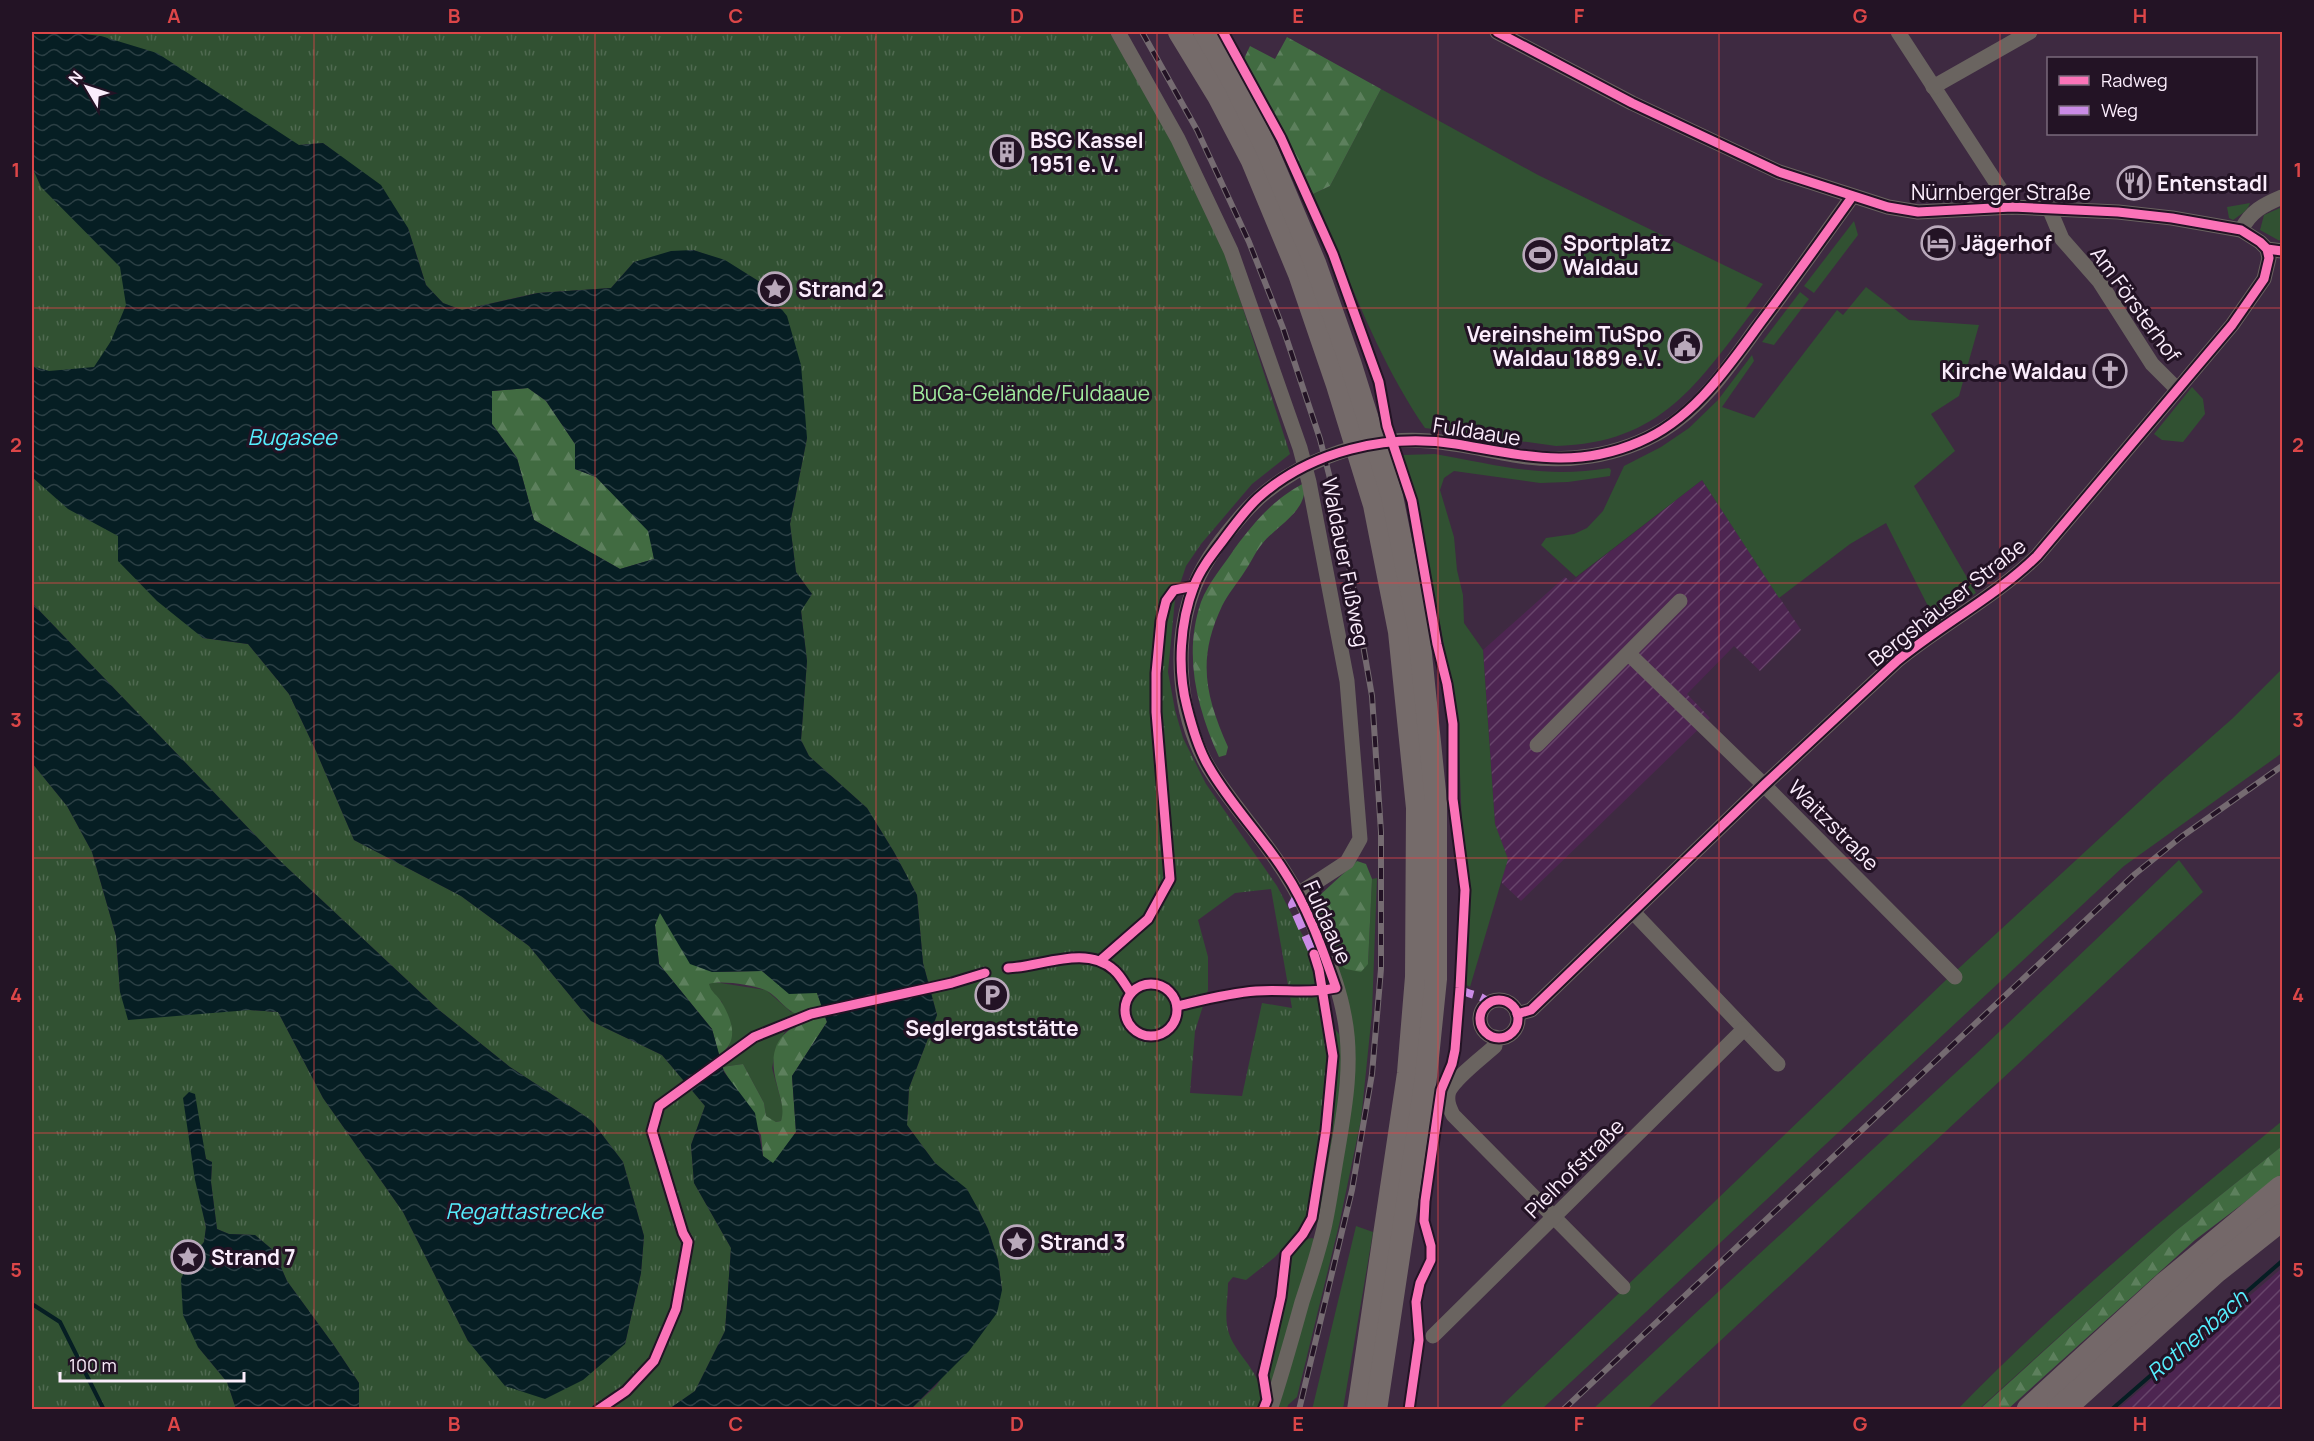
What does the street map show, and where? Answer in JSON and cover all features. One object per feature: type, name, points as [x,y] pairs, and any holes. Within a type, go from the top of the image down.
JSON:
[{"type":"highway","points":[[2030,1410],[2166,1285],[2283,1189]]},
{"type":"highway","points":[[2060,1410],[2214,1271],[2283,1217]]},
{"type":"main road","points":[[1179,32],[1218,96],[1251,161],[1299,274],[1337,385],[1374,505],[1399,632],[1417,808],[1416,977],[1408,1073],[1358,1410]]},
{"type":"main road","points":[[1204,32],[1234,84],[1268,152],[1315,263],[1351,365],[1392,496],[1418,625],[1436,801],[1436,979],[1426,1077],[1377,1410]]},
{"type":"street","name":"Waldauer Fußweg","points":[[1118,32],[1178,139],[1231,251],[1300,448],[1309,482],[1347,681],[1360,839],[1347,862],[1298,894]]},
{"type":"street","name":"Nürnberger Straße","points":[[1497,32],[1632,103],[1779,172],[1852,197],[1918,212],[2012,207],[2140,214],[2241,230],[2267,249],[2283,251]]},
{"type":"street","points":[[1898,32],[2012,207]]},
{"type":"street","points":[[1933,87],[2030,32]]},
{"type":"street","points":[[2241,230],[2251,214],[2260,206],[2283,196]]},
{"type":"street","name":"Fuldaaue","points":[[1270,1410],[1324,1229],[1349,1073],[1344,1013],[1315,930],[1298,894],[1208,766],[1194,731],[1186,703],[1181,657],[1186,617],[1194,586],[1207,561],[1258,499],[1280,480],[1302,467],[1332,455],[1361,447],[1424,440],[1516,455],[1566,459],[1618,450],[1641,442],[1667,428],[1684,415],[1731,363],[1852,197]]},
{"type":"street","name":"Am Försterhof","points":[[2049,208],[2062,239],[2099,281],[2152,364],[2177,389]]},
{"type":"street","name":"Bergshäuser Straße","points":[[1495,1037],[1503,1037],[1512,1032],[1518,1022],[1517,1014],[1531,1010],[1764,785],[1897,661],[2019,573],[2037,556],[2232,325],[2264,279],[2269,258],[2267,249]]},
{"type":"street","points":[[1537,745],[1680,601]]},
{"type":"street","name":"Waitzstraße","points":[[1629,654],[1764,785],[1954,977]]},
{"type":"street","points":[[1633,912],[1778,1064]]},
{"type":"street","points":[[1517,1014],[1510,1004],[1501,1000],[1494,1000],[1484,1007],[1480,1023],[1488,1034],[1495,1037],[1495,1046],[1455,1084],[1449,1092],[1449,1107],[1453,1115],[1623,1287]]},
{"type":"street","name":"Pielhofstraße","points":[[1433,1336],[1744,1029]]},
{"type":"shaded area","points":[[1702,480],[1801,630],[1760,671],[1734,646],[1687,694],[1710,718],[1521,901],[1502,883],[1495,824],[1483,650],[1565,577],[1571,582]]},
{"type":"shaded area","points":[[2282,1268],[2282,1409],[2118,1409]]},
{"type":"green space","name":"BuGa-Gelände/Fuldaaue","points":[[32,32],[1109,32],[1141,83],[1174,143],[1224,250],[1290,454],[1252,484],[1201,544],[1186,566],[1175,599],[1168,672],[1183,738],[1206,784],[1277,886],[1304,938],[1315,974],[1330,1059],[1308,1221],[1275,1257],[1246,1280],[1233,1277],[1228,1283],[1227,1325],[1235,1347],[1255,1375],[1259,1385],[1261,1396],[1258,1409],[911,1409],[936,1386],[1002,1290],[998,1260],[988,1229],[967,1190],[935,1163],[907,1125],[909,1088],[937,1015],[923,963],[917,895],[867,808],[809,756],[801,740],[807,661],[801,610],[812,594],[796,572],[790,524],[807,438],[760,282],[725,261],[693,250],[634,262],[611,288],[537,293],[462,310],[443,303],[426,285],[408,228],[339,155],[323,143],[299,145],[118,536],[203,638],[248,644],[289,694],[354,840],[461,896],[529,946],[591,1021],[662,1055],[705,1106],[691,1145],[694,1183],[731,1248],[725,1331],[695,1391],[669,1409],[359,1409],[359,1383],[287,1281],[274,1251],[255,1235],[229,1234],[217,1229],[211,1182],[212,1162],[206,1159],[203,1146],[191,1149],[206,1228],[204,1242],[190,1259],[198,1347],[227,1382],[236,1409],[32,1409],[32,763],[67,806],[92,852],[116,936],[120,992],[278,1012],[323,1098],[403,1212],[468,1341],[625,1344],[641,1273],[644,1236],[623,1162],[591,1120],[510,1067],[439,1010],[279,860],[32,603]],"holes":[[[1271,889],[1292,1008],[1262,1003],[1242,1096],[1190,1093],[1195,1031],[1208,990],[1208,957],[1198,920],[1235,893]]]},
{"type":"green space","points":[[1287,37],[1381,89],[1330,186],[1313,194],[1284,130],[1243,61],[1250,46],[1275,59]]},
{"type":"green space","name":"Sportplatz Waldau","points":[[1381,89],[1538,175],[1763,284],[1745,309],[1756,307],[1695,384],[1674,404],[1650,421],[1624,434],[1593,442],[1556,446],[1425,428],[1377,344],[1313,194],[1330,186]]},
{"type":"green space","points":[[2250,203],[2241,215],[2233,220],[2229,218],[2227,207]]},
{"type":"green space","points":[[2282,207],[2282,241],[2260,230],[2264,215]]},
{"type":"green space","points":[[1854,221],[1858,235],[1814,293],[1804,286]]},
{"type":"green space","points":[[1866,287],[1909,320],[1979,325],[1959,396],[1931,414],[1955,451],[1914,486],[1976,593],[1935,620],[1886,523],[1850,544],[1779,598],[1702,480],[1576,577],[1541,545],[1546,538],[1574,534],[1587,528],[1603,511],[1624,466],[1661,447],[1689,428],[1718,400],[1752,355],[1754,361],[1722,407],[1754,418],[1837,310],[1843,315]]},
{"type":"green space","points":[[1800,292],[1809,299],[1774,345],[1762,342]]},
{"type":"green space","points":[[2192,387],[2203,399],[2205,414],[2183,442],[2162,440],[2154,434]]},
{"type":"green space","points":[[528,388],[546,401],[575,444],[575,469],[596,477],[649,531],[654,559],[620,569],[534,520],[517,458],[492,424],[492,391]]},
{"type":"green space","points":[[1435,454],[1542,471],[1563,472],[1609,468],[1611,470],[1610,476],[1540,483],[1454,471],[1444,478],[1440,490],[1454,537],[1457,570],[1463,595],[1464,623],[1483,650],[1495,824],[1508,859],[1470,987],[1463,983],[1468,888],[1462,827],[1458,722],[1417,499],[1403,455]]},
{"type":"green space","points":[[1304,483],[1302,502],[1297,510],[1260,547],[1224,602],[1214,625],[1209,643],[1207,677],[1209,694],[1228,747],[1226,755],[1219,757],[1204,720],[1195,681],[1193,642],[1201,602],[1216,574],[1258,519],[1274,504]]},
{"type":"green space","points":[[2282,669],[2282,753],[2124,866],[1542,1409],[1497,1410],[1946,980],[2233,718]]},
{"type":"green space","points":[[2179,860],[2203,892],[1647,1409],[1593,1409],[1977,1053]]},
{"type":"green space","points":[[1357,861],[1366,864],[1372,879],[1368,964],[1361,972],[1346,969],[1334,961],[1314,915],[1315,905],[1320,895]]},
{"type":"green space","points":[[1377,878],[1372,1013],[1361,1120],[1339,1225],[1297,1397],[1287,1409],[1277,1410],[1330,1226],[1347,1133],[1334,961],[1368,964],[1372,879]]},
{"type":"green space","points":[[659,912],[712,972],[762,971],[789,993],[817,993],[822,1007],[799,1014],[791,1011],[769,992],[760,988],[729,983],[709,984],[729,1017],[732,1031],[729,1044],[719,1055],[712,1029],[659,964],[655,925]]},
{"type":"green space","points":[[714,982],[766,990],[791,1012],[803,1013],[805,1020],[786,1030],[776,1048],[772,1068],[784,1111],[781,1121],[776,1122],[766,1117],[764,1103],[743,1064],[722,1067],[719,1055],[729,1049],[722,1002],[710,991],[708,984]]},
{"type":"green space","points":[[824,1015],[827,1022],[792,1076],[796,1132],[773,1164],[763,1156],[761,1135],[722,1067],[743,1064],[764,1103],[766,1116],[776,1122],[781,1121],[782,1107],[774,1070],[776,1046],[789,1030],[810,1019]]},
{"type":"green space","points":[[1330,1022],[1341,1037],[1343,1072],[1319,1221],[1313,1225],[1329,1131],[1336,1055]]},
{"type":"green space","points":[[2282,1121],[2282,1146],[2177,1230],[1979,1409],[1957,1410],[1995,1371],[2075,1297]]},
{"type":"green space","points":[[2282,1146],[2282,1174],[2195,1240],[2008,1409],[1979,1410],[2177,1230]]},
{"type":"green space","points":[[1356,1226],[1373,1232],[1343,1409],[1312,1410]]},
{"type":"green space","points":[[1314,1239],[1273,1382],[1271,1382],[1268,1361],[1285,1295],[1288,1258],[1298,1245]]},
{"type":"water","name":"Bugasee","points":[[32,32],[66,32],[101,36],[157,53],[299,145],[323,143],[381,185],[408,228],[426,285],[443,303],[462,310],[538,293],[611,288],[634,262],[671,251],[693,250],[725,260],[760,282],[787,316],[801,365],[807,438],[790,524],[796,572],[812,594],[801,611],[807,661],[801,740],[809,756],[867,808],[917,895],[923,963],[937,1015],[909,1088],[907,1125],[935,1163],[967,1189],[988,1229],[998,1260],[1002,1290],[997,1313],[969,1351],[911,1409],[669,1409],[695,1391],[725,1331],[731,1248],[694,1183],[691,1145],[705,1106],[662,1055],[591,1021],[529,946],[461,896],[354,840],[289,694],[248,644],[203,638],[157,601],[118,561],[118,536],[68,509],[32,477],[32,366],[49,371],[94,367],[111,341],[126,305],[120,267],[41,187],[32,167]],"holes":[[[528,388],[546,401],[575,444],[575,469],[596,477],[648,531],[654,559],[620,569],[534,520],[517,458],[492,424],[492,391]],[[660,913],[690,964],[712,972],[762,971],[789,994],[817,993],[827,1022],[792,1076],[796,1132],[773,1163],[763,1156],[755,1113],[724,1072],[712,1029],[659,964],[655,925]]]},
{"type":"water","name":"Regattastrecke","points":[[32,603],[279,860],[439,1010],[510,1067],[591,1120],[623,1162],[644,1236],[641,1273],[625,1344],[583,1380],[545,1399],[505,1386],[468,1341],[403,1212],[323,1098],[278,1012],[249,1010],[128,1020],[120,992],[116,936],[92,852],[67,806],[32,763]]},
{"type":"water","points":[[189,1092],[195,1094],[206,1159],[212,1162],[211,1182],[217,1229],[229,1234],[255,1235],[274,1251],[287,1281],[359,1383],[359,1409],[236,1409],[227,1382],[198,1347],[183,1315],[181,1279],[190,1259],[204,1242],[206,1227],[195,1180],[183,1098]]},
{"type":"waterway","name":"Rothenbach","points":[[2111,1410],[2282,1261]]},
{"type":"waterway","points":[[32,1304],[60,1322],[104,1410]]},
{"type":"railway","points":[[1142,32],[1197,130],[1249,242],[1283,328],[1320,439],[1342,526],[1372,696],[1381,832],[1381,969],[1372,1074],[1352,1190],[1299,1410]]},
{"type":"railway","points":[[1563,1410],[2135,874],[2181,837],[2282,766]]},
{"type":"marked path","points":[[1298,894],[1292,905],[1316,960]]},
{"type":"marked path","points":[[1460,988],[1488,1003]]},
{"type":"cycle path","points":[[1223,32],[1281,138],[1333,254],[1379,382],[1387,426],[1412,501],[1453,724],[1453,799],[1465,890],[1460,988],[1455,1050],[1441,1090],[1425,1201],[1424,1221],[1431,1246],[1431,1260],[1420,1283],[1416,1302],[1419,1340],[1409,1410]]},
{"type":"cycle path","points":[[1497,32],[1632,103],[1779,172],[1888,207],[1918,212],[2012,207],[2118,212],[2172,218],[2241,230],[2267,249],[2282,251]]},
{"type":"cycle path","points":[[1177,1006],[1246,992],[1316,991],[1336,988],[1314,928],[1293,885],[1226,794],[1205,760],[1193,730],[1184,692],[1181,662],[1183,630],[1189,600],[1196,580],[1213,553],[1243,514],[1258,498],[1301,468],[1325,457],[1377,444],[1430,441],[1526,456],[1570,458],[1615,451],[1639,442],[1676,420],[1708,391],[1852,197]]},
{"type":"cycle path","points":[[1517,1014],[1531,1010],[1764,785],[1897,661],[2004,584],[2037,556],[2232,325],[2264,279],[2269,258],[2267,249]]},
{"type":"cycle path","points":[[1101,960],[1148,919],[1170,879],[1156,712],[1156,673],[1161,621],[1166,601],[1174,590],[1194,586]]},
{"type":"cycle path","points":[[1263,1410],[1267,1400],[1263,1375],[1281,1297],[1286,1254],[1303,1234],[1312,1218],[1326,1130],[1333,1056],[1319,970],[1314,954]]},
{"type":"cycle path","points":[[1008,968],[1063,959],[1090,959],[1103,962],[1114,970],[1131,993]]},
{"type":"cycle path","points":[[598,1410],[626,1391],[654,1361],[676,1309],[688,1242],[683,1233],[652,1131],[659,1106],[754,1037],[811,1014],[952,983],[985,973]]},
{"type":"cycle path","points":[[1151,984],[1161,986],[1169,992],[1175,1000],[1177,1010],[1175,1020],[1169,1028],[1161,1034],[1151,1036],[1141,1034],[1133,1028],[1127,1020],[1125,1010],[1127,1000],[1133,992],[1141,986],[1151,984]]},
{"type":"cycle path","points":[[1499,1000],[1512,1006],[1518,1019],[1512,1032],[1499,1038],[1486,1032],[1480,1019],[1486,1006],[1499,1000]]},
{"type":"place","name":"BSG Kassel 1951 e. V.","points":[[1007,152]]},
{"type":"place","name":"Entenstadl","points":[[2134,183]]},
{"type":"place","name":"Jägerhof","points":[[1938,243]]},
{"type":"place","name":"Sportplatz Waldau","points":[[1540,255]]},
{"type":"place","name":"Strand 2","points":[[775,289]]},
{"type":"place","name":"Vereinsheim TuSpo Waldau 1889 e.V.","points":[[1685,346]]},
{"type":"place","name":"Kirche Waldau","points":[[2110,371]]},
{"type":"place","name":"Seglergaststätte","points":[[992,995]]},
{"type":"place","name":"Strand 3","points":[[1017,1242]]},
{"type":"place","name":"Strand 7","points":[[188,1257]]}]
